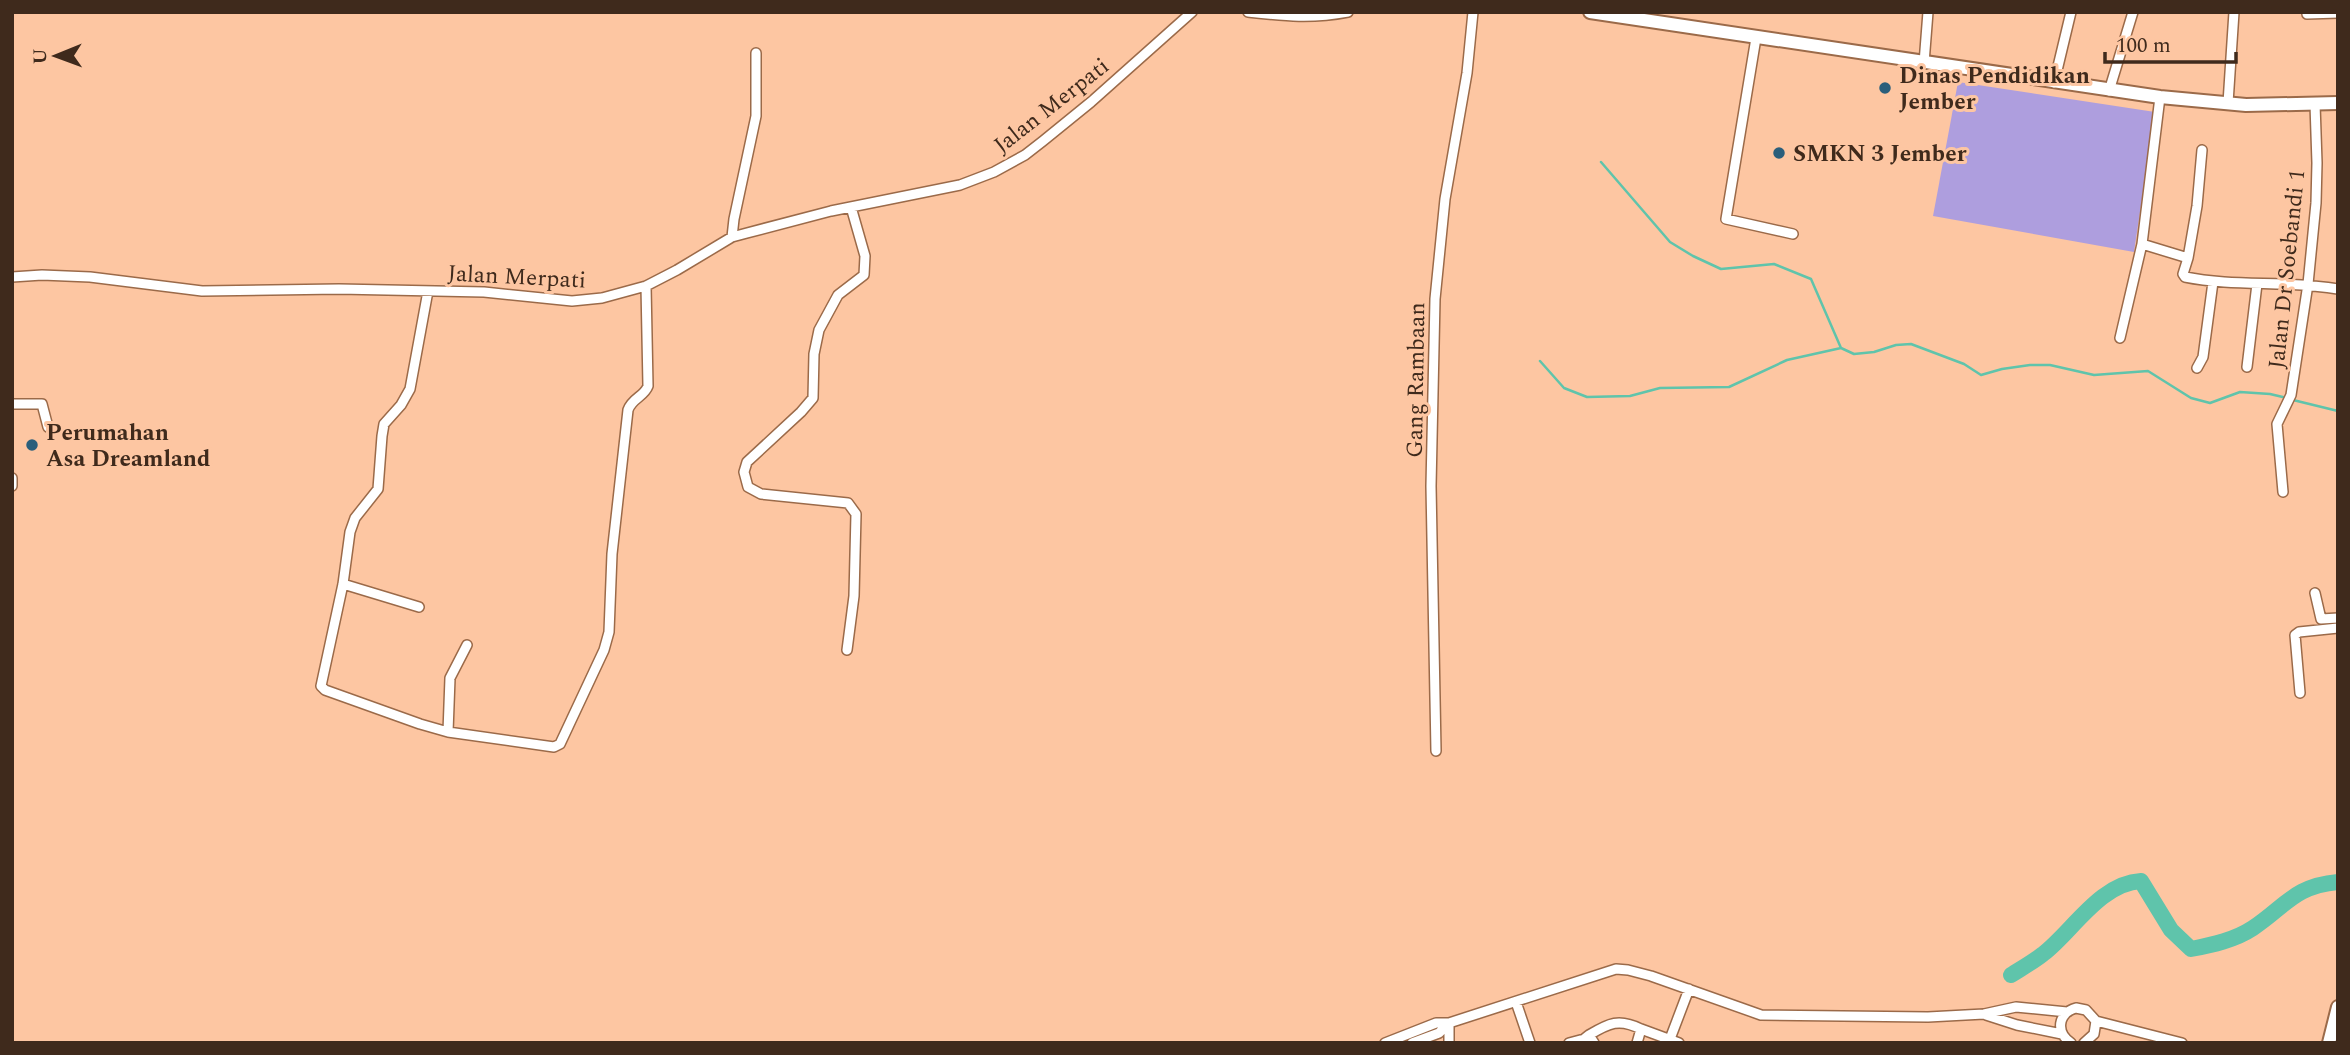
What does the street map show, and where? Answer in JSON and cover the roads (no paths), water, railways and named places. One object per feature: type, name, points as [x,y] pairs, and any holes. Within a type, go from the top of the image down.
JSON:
[{"type":"main road","points":[[1590,12],[2109,91],[2246,105],[2338,103]]},
{"type":"main road","points":[[2329,1043],[2338,1009]]},
{"type":"street","name":"Jalan Merpati","points":[[12,277],[90,277],[202,291],[338,289],[484,292],[572,301],[602,298],[646,286],[732,237],[851,207],[960,185],[1009,164],[1043,141],[1091,102],[1192,12]]},
{"type":"street","points":[[1248,12],[1301,18],[1339,13]]},
{"type":"street","name":"Gang Rambaan","points":[[1436,751],[1431,486],[1435,299],[1446,199],[1467,73],[1473,12]]},
{"type":"street","points":[[1924,62],[1928,12]]},
{"type":"street","points":[[2053,83],[2071,12]]},
{"type":"street","points":[[2109,91],[2133,12]]},
{"type":"street","points":[[2228,103],[2234,12]]},
{"type":"street","points":[[2307,14],[2338,13]]},
{"type":"street","points":[[1756,38],[1726,219],[1793,234]]},
{"type":"street","points":[[732,237],[756,116],[756,53]]},
{"type":"street","points":[[2120,338],[2142,244],[2160,97]]},
{"type":"street","name":"Jalan Dr Soebandi 1","points":[[2283,492],[2277,425],[2291,395],[2308,284],[2318,163],[2315,104]]},
{"type":"street","points":[[2202,150],[2197,206],[2183,276],[2213,282],[2308,284],[2338,289]]},
{"type":"street","points":[[847,650],[854,596],[856,514],[848,503],[761,494],[748,487],[744,472],[747,463],[813,398],[814,354],[819,330],[838,295],[864,275],[865,256],[851,207]]},
{"type":"street","points":[[2142,244],[2188,258]]},
{"type":"street","points":[[2197,368],[2203,357],[2213,282]]},
{"type":"street","points":[[2247,368],[2257,284]]},
{"type":"street","points":[[428,291],[410,389],[384,425],[380,481],[374,496],[355,518],[350,532],[343,584],[321,679],[322,688],[448,732],[549,747],[557,746],[604,650],[609,632],[612,554],[628,410],[630,404],[646,391],[648,386],[646,286]]},
{"type":"street","points":[[12,404],[42,404],[48,427]]},
{"type":"street","points":[[12,478],[12,486]]},
{"type":"street","points":[[343,584],[419,607]]},
{"type":"street","points":[[2315,593],[2321,619],[2338,618]]},
{"type":"street","points":[[2300,693],[2295,635],[2299,632],[2338,628]]},
{"type":"street","points":[[448,732],[450,678],[467,645]]},
{"type":"street","points":[[1385,1043],[1436,1023],[1449,1023],[1616,969],[1628,970],[1689,989],[1761,1015],[1813,1017],[1984,1014],[2016,1007],[2067,1012]]},
{"type":"street","points":[[1569,1043],[1592,1039],[1601,1028],[1623,1021],[1675,1041],[1689,989]]},
{"type":"street","points":[[1516,1002],[1530,1043]]},
{"type":"street","points":[[2062,1034],[2061,1020],[2067,1012],[2076,1008],[2086,1010],[2096,1021],[2182,1043]]},
{"type":"street","points":[[1984,1014],[2017,1025],[2062,1034],[2071,1043]]},
{"type":"street","points":[[2090,1042],[2096,1021]]},
{"type":"street","points":[[1412,1043],[1440,1032],[1449,1023]]},
{"type":"street","points":[[1449,1023],[1449,1043]]},
{"type":"street","points":[[1637,1043],[1641,1029]]},
{"type":"waterway","points":[[1601,162],[1670,242],[1693,256],[1721,269],[1774,264],[1811,279],[1841,348]]},
{"type":"waterway","points":[[1540,361],[1564,388],[1587,397],[1630,396],[1660,388],[1729,387],[1787,360],[1841,348],[1854,354],[1911,344],[1964,364],[1981,375],[2030,365],[2050,365],[2094,375],[2148,371],[2191,398],[2210,403],[2240,392],[2287,398]]},
{"type":"waterway","points":[[2293,400],[2338,411]]},
{"type":"waterway","points":[[2011,975],[2054,945],[2100,899],[2126,884],[2141,881],[2171,930],[2191,949],[2239,936],[2300,893],[2323,884],[2338,882]]},
{"type":"place","name":"Dinas Pendidikan Jember","points":[[1885,88]]},
{"type":"place","name":"SMKN 3 Jember","points":[[1779,153]]},
{"type":"place","name":"Perumahan Asa Dreamland","points":[[32,445]]}]
